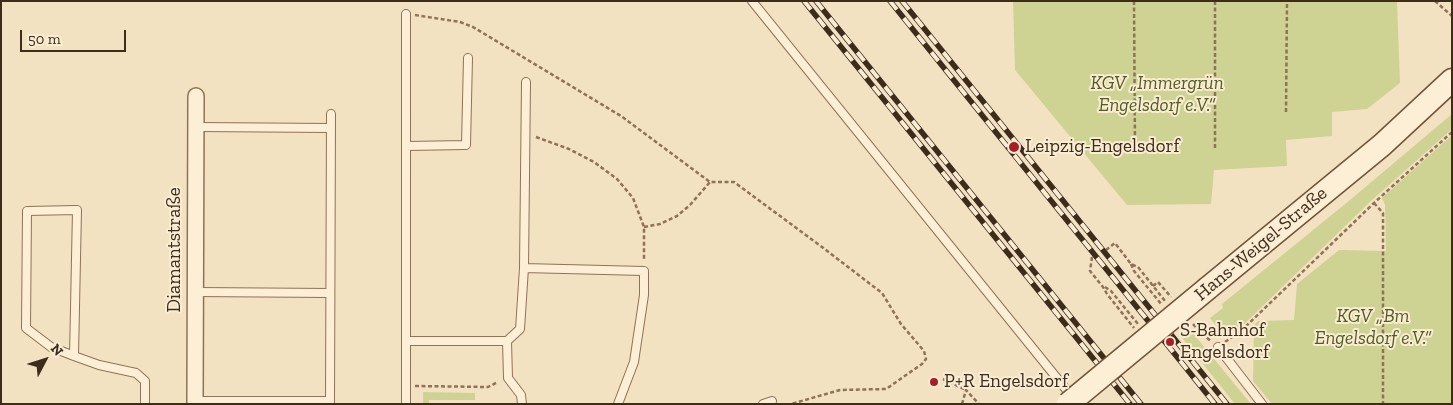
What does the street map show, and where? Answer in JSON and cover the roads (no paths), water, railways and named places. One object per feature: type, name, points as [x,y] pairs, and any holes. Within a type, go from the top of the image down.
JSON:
[{"type":"street","name":"Hans-Weigel-Straße","points":[[1068,404],[1382,145],[1452,80]]},
{"type":"street","name":"Diamantstraße","points":[[195,402],[196,96]]},
{"type":"lane","points":[[752,1],[1078,404]]},
{"type":"lane","points":[[406,14],[406,404]]},
{"type":"lane","points":[[406,146],[466,145],[468,58]]},
{"type":"lane","points":[[407,341],[507,341],[520,329],[524,268],[526,82]]},
{"type":"lane","points":[[195,402],[330,402],[331,114]]},
{"type":"lane","points":[[196,127],[331,128]]},
{"type":"lane","points":[[74,356],[77,210],[27,211],[26,328],[51,347],[74,356],[99,365],[136,373],[145,381],[145,404]]},
{"type":"lane","points":[[524,268],[644,271],[644,295],[634,362],[621,403]]},
{"type":"lane","points":[[195,292],[330,293]]},
{"type":"lane","points":[[507,341],[508,378],[521,395],[522,404]]},
{"type":"lane","points":[[1218,347],[1262,404]]},
{"type":"lane","points":[[763,404],[772,401]]},
{"type":"railway","points":[[804,1],[1130,404]]},
{"type":"railway","points":[[816,1],[1141,404]]},
{"type":"railway","points":[[890,1],[1215,404]]},
{"type":"railway","points":[[902,1],[1227,404]]},
{"type":"place","name":"Leipzig-Engelsdorf","points":[[1014,147]]},
{"type":"place","name":"S-Bahnhof Engelsdorf","points":[[1170,342]]},
{"type":"place","name":"P+R Engelsdorf","points":[[934,382]]},
{"type":"park label","name":"KGV „Immergrün Engelsdorf e.V.“","points":[[1157,95]]},
{"type":"park label","name":"KGV „Bm Engelsdorf e.V.“","points":[[1373,328]]}]
